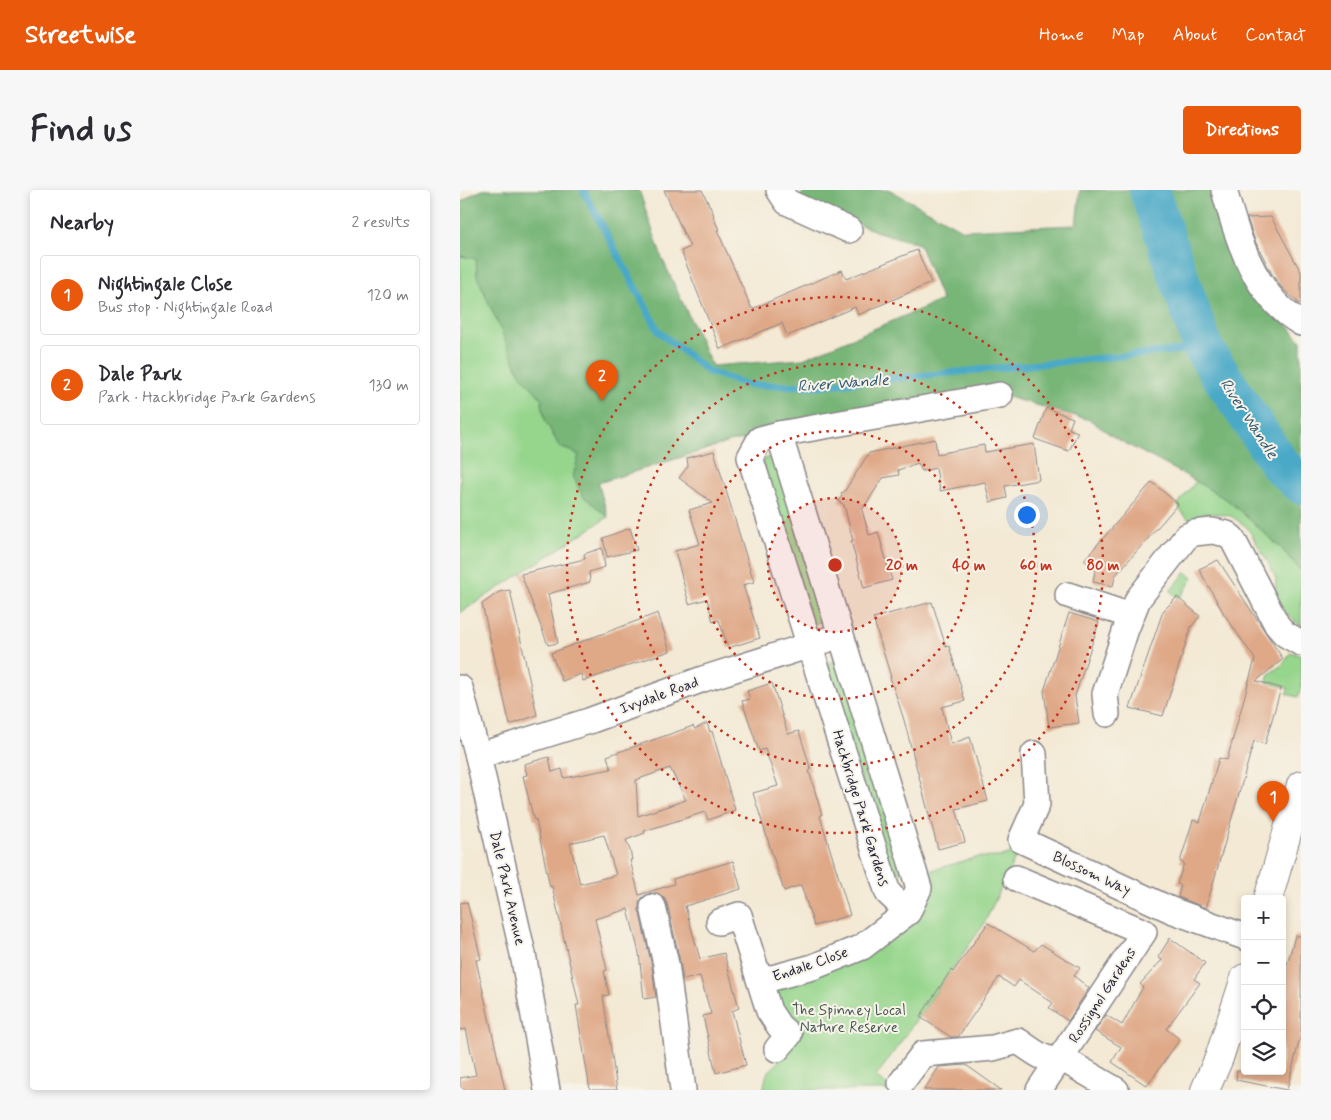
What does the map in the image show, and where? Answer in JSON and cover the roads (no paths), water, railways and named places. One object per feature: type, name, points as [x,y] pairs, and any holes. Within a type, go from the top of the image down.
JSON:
[{"type":"main road","points":[[1269,895],[1301,785]]},
{"type":"main road","points":[[1205,1090],[1219,1058],[1243,985]]},
{"type":"street","points":[[780,190],[786,202],[849,230]]},
{"type":"street","points":[[1224,190],[1240,242],[1253,273],[1274,301],[1286,313],[1301,323]]},
{"type":"street","name":"Hackbridge Park Gardens","points":[[779,434],[919,888],[908,912],[888,893],[750,457],[760,439],[779,434],[1000,395]]},
{"type":"street","points":[[1107,714],[1105,694],[1138,599],[1183,541],[1194,534],[1212,531],[1226,534],[1232,538],[1277,625],[1285,634],[1301,643]]},
{"type":"street","points":[[1068,595],[1131,616]]},
{"type":"street","name":"Ivydale Road","points":[[478,756],[589,721],[703,679],[840,635]]},
{"type":"street","name":"Dale Park Avenue","points":[[460,688],[478,756],[523,954],[547,1090]]},
{"type":"street","name":"Blossom Way","points":[[1034,754],[1037,804],[1022,840],[1171,910],[1241,936]]},
{"type":"street","name":"Rossignol Gardens","points":[[1016,878],[1144,932],[1039,1090]]},
{"type":"street","points":[[654,907],[666,964],[683,1090]]},
{"type":"street","name":"Endale Close","points":[[761,981],[813,967],[862,946],[908,912]]},
{"type":"street","name":"Endale Close","points":[[719,922],[739,915],[769,1011],[779,1026],[789,1034],[776,1049]]},
{"type":"street","name":"Rossignol Gardens","points":[[901,1083],[923,1054],[993,1048],[1018,1041],[1048,1059],[1054,1061],[1061,1058]]},
{"type":"street","name":"Rossignol Gardens","points":[[1061,1058],[1116,1090]]},
{"type":"waterway","name":"River Wandle","points":[[583,190],[659,332],[709,372],[749,385],[816,386],[1203,348]]},
{"type":"waterway","name":"River Wandle","points":[[1149,190],[1203,348],[1281,466],[1301,484]]},
{"type":"place","name":"Dale Park","points":[[602,401]]},
{"type":"place","name":"Nightingale Close","points":[[1273,822]]},
{"type":"park label","name":"The Spinney Local Nature Reserve","points":[[849,1018]]}]
